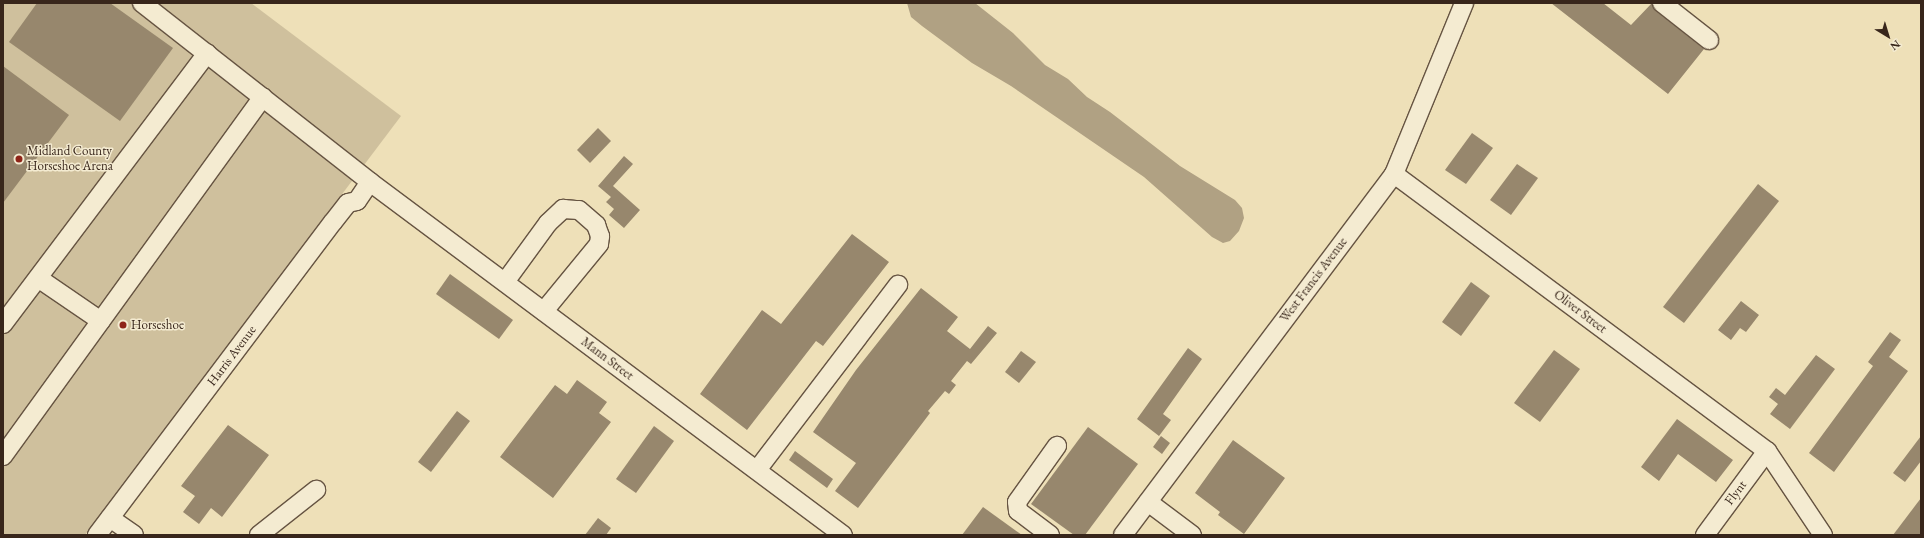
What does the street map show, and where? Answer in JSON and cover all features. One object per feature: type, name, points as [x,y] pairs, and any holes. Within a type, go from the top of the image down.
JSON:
[{"type":"street","name":"Mann Street","points":[[142,3],[370,182],[843,535]]},
{"type":"street","name":"West Francis Avenue","points":[[1123,535],[1394,174],[1464,3]]},
{"type":"street","points":[[1662,3],[1709,40]]},
{"type":"street","points":[[3,324],[207,53]]},
{"type":"street","points":[[3,456],[263,97]]},
{"type":"street","name":"Oliver Street","points":[[1394,174],[1767,451],[1823,535]]},
{"type":"street","name":"Harris Avenue","points":[[97,535],[333,222],[348,204],[357,201],[370,182]]},
{"type":"street","points":[[505,282],[548,223],[563,209],[579,210],[596,225],[600,236],[598,244],[544,311]]},
{"type":"street","points":[[38,278],[101,321]]},
{"type":"street","points":[[757,470],[898,285]]},
{"type":"street","points":[[1050,535],[1018,511],[1017,502],[1057,446]]},
{"type":"street","name":"Flynt","points":[[1705,535],[1767,451]]},
{"type":"street","points":[[259,535],[316,490]]},
{"type":"street","points":[[1148,502],[1192,535]]},
{"type":"street","points":[[110,518],[134,535]]},
{"type":"shaded area","name":"Horseshoe","points":[[3,3],[251,3],[401,116],[85,535],[3,535]]},
{"type":"shaded area","points":[[907,3],[975,3],[1013,33],[1045,65],[1068,79],[1087,97],[1110,112],[1180,166],[1235,200],[1242,208],[1244,218],[1239,231],[1230,241],[1223,243],[1212,237],[1144,177],[1011,86],[972,63],[922,26],[911,17]]},
{"type":"building","points":[[37,3],[110,3],[173,48],[120,121],[9,42]]},
{"type":"building","points":[[1551,3],[1603,3],[1631,25],[1652,3],[1656,11],[1704,49],[1668,94]]},
{"type":"building","name":"Midland County Horseshoe Arena","points":[[3,66],[69,115],[3,203]]},
{"type":"building","points":[[598,128],[611,141],[590,163],[577,150]]},
{"type":"building","points":[[1472,133],[1493,148],[1466,184],[1445,170]]},
{"type":"building","points":[[624,156],[633,164],[613,186],[640,210],[624,228],[609,215],[614,209],[606,202],[611,197],[598,186]]},
{"type":"building","points":[[1517,164],[1538,178],[1511,215],[1490,200]]},
{"type":"building","points":[[1758,184],[1779,201],[1684,323],[1663,307]]},
{"type":"building","points":[[852,234],[889,262],[823,346],[816,341],[747,430],[700,394],[762,310],[781,324]]},
{"type":"building","points":[[450,274],[513,320],[499,339],[436,294]]},
{"type":"building","points":[[1471,282],[1490,296],[1461,336],[1442,322]]},
{"type":"building","points":[[921,288],[958,317],[947,331],[970,349],[988,326],[997,333],[971,364],[967,361],[951,381],[956,385],[949,394],[945,391],[928,411],[930,413],[858,508],[835,491],[856,463],[813,432],[856,370]]},
{"type":"building","points":[[1741,301],[1759,315],[1746,332],[1740,328],[1731,340],[1718,330]]},
{"type":"building","points":[[1890,332],[1901,340],[1889,357],[1908,371],[1834,472],[1809,453],[1873,366],[1868,362]]},
{"type":"building","points":[[1188,348],[1202,359],[1163,414],[1171,420],[1159,436],[1137,419]]},
{"type":"building","points":[[1554,350],[1580,369],[1540,422],[1514,403]]},
{"type":"building","points":[[1021,351],[1036,362],[1019,383],[1005,372]]},
{"type":"building","points":[[1816,355],[1835,369],[1790,429],[1770,414],[1778,404],[1769,397],[1776,388],[1785,395]]},
{"type":"building","points":[[577,380],[607,402],[599,413],[611,422],[553,498],[500,457],[555,385],[567,394]]},
{"type":"building","points":[[457,411],[470,421],[431,472],[418,462]]},
{"type":"building","points":[[1677,419],[1733,460],[1716,482],[1678,454],[1659,481],[1641,467]]},
{"type":"building","points":[[228,425],[269,455],[222,517],[211,508],[199,524],[183,512],[195,496],[181,486]]},
{"type":"building","points":[[654,426],[674,441],[636,493],[616,479]]},
{"type":"building","points":[[1088,427],[1138,464],[1085,535],[1074,535],[1031,504]]},
{"type":"building","points":[[1161,436],[1170,443],[1162,454],[1153,447]]},
{"type":"building","points":[[1921,436],[1921,461],[1905,482],[1893,473]]},
{"type":"building","points":[[1233,440],[1285,478],[1244,534],[1218,515],[1220,512],[1195,493]]},
{"type":"building","points":[[795,451],[833,479],[827,488],[789,460]]},
{"type":"building","points":[[1921,498],[1921,535],[1893,535]]},
{"type":"building","points":[[983,507],[1022,535],[962,535]]},
{"type":"building","points":[[598,518],[611,528],[606,535],[585,535]]},
{"type":"place","name":"Midland County Horseshoe Arena","points":[[19,159]]},
{"type":"place","name":"Horseshoe","points":[[123,325]]}]
